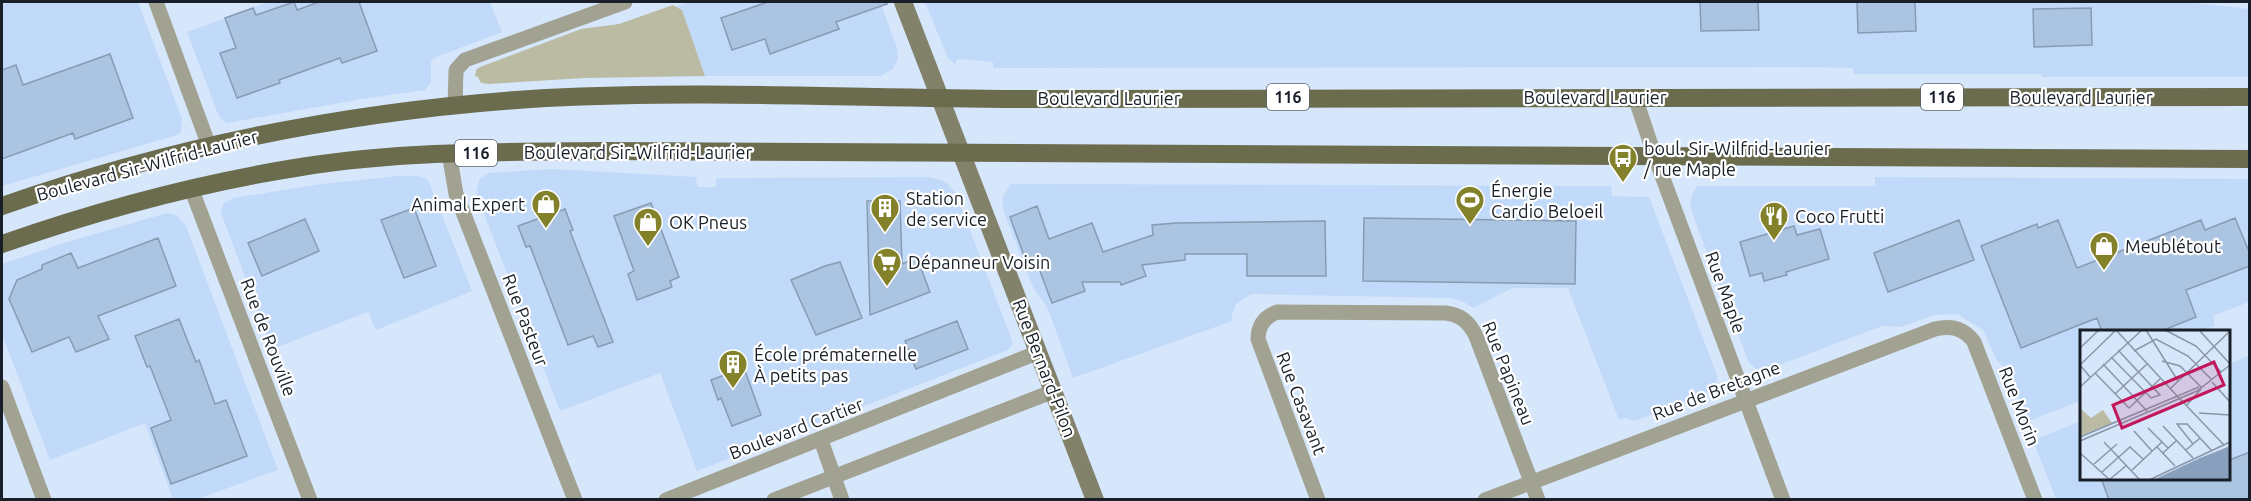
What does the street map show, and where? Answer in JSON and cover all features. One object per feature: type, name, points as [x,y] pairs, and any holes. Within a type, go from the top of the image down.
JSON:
[{"type":"main road","name":"Rue Bernard-Pilon","points":[[903,2],[1095,500]]},
{"type":"main road","name":"Boulevard Sir-Wilfrid-Laurier","points":[[2,206],[97,176],[209,146],[300,127],[455,106],[544,98],[646,94],[828,94],[940,98]]},
{"type":"main road","name":"Boulevard Laurier","points":[[940,98],[2250,97]]},
{"type":"main road","name":"Boulevard Sir-Wilfrid-Laurier","points":[[2,244],[52,227],[191,188],[302,166],[450,153],[601,151],[962,153]]},
{"type":"main road","name":"116","points":[[962,153],[2250,159]]},
{"type":"street","points":[[156,2],[209,146]]},
{"type":"street","points":[[455,106],[456,70],[465,60],[625,2]]},
{"type":"street","name":"Rue Maple","points":[[1635,97],[1783,500]]},
{"type":"street","name":"Rue Pasteur","points":[[450,153],[456,194],[574,500]]},
{"type":"street","name":"Rue de Rouville","points":[[191,188],[310,500]]},
{"type":"street","name":"Rue Papineau","points":[[1264,320],[1277,312],[1446,313],[1463,318],[1472,327],[1476,336],[1538,500]]},
{"type":"street","name":"Rue Casavant","points":[[1264,320],[1259,329],[1259,344],[1318,500]]},
{"type":"street","name":"Rue de Bretagne","points":[[1485,500],[1935,329],[1952,327],[1962,331]]},
{"type":"street","name":"Rue Morin","points":[[1962,331],[1971,337],[1977,348],[2035,500]]},
{"type":"street","name":"Boulevard Cartier","points":[[666,500],[1039,352]]},
{"type":"street","points":[[2,387],[44,500]]},
{"type":"street","points":[[774,500],[1054,391]]},
{"type":"street","points":[[821,440],[842,500]]},
{"type":"shaded area","points":[[2,2],[138,2],[182,119],[181,132],[2,186]]},
{"type":"shaded area","points":[[269,2],[490,2],[502,32],[434,58],[431,62],[431,82],[425,90],[228,123],[218,114],[187,32]]},
{"type":"shaded area","points":[[689,2],[880,2],[897,48],[898,58],[893,69],[880,76],[705,76],[682,10],[677,6]]},
{"type":"shaded area","points":[[925,2],[2187,2],[2249,9],[2249,77],[1854,74],[1852,68],[1802,67],[993,68],[993,62],[958,59],[955,64],[948,58]]},
{"type":"shaded area","points":[[552,169],[696,177],[697,187],[716,187],[716,178],[929,177],[941,180],[947,183],[956,194],[1012,345],[1008,350],[697,471],[660,373],[560,411],[476,193],[479,180],[489,173]]},
{"type":"shaded area","points":[[419,176],[428,180],[472,291],[376,330],[368,312],[272,349],[221,213],[223,204],[233,198],[321,184]]},
{"type":"shaded area","points":[[1875,177],[2249,179],[2249,302],[2213,316],[2215,326],[2203,330],[2080,330],[2080,401],[2031,420],[2025,419],[2008,371],[1997,361],[1983,330],[1957,314],[1934,315],[1901,327],[1882,326],[1761,372],[1756,369],[1749,363],[1692,213],[1690,201],[1694,190],[1698,186],[1875,186]]},
{"type":"shaded area","points":[[1011,184],[1611,186],[1612,196],[1649,197],[1717,380],[1712,391],[1635,421],[1626,418],[1619,420],[1568,288],[1512,288],[1473,308],[1451,298],[1251,294],[1236,304],[1232,321],[1073,378],[1048,309],[1033,287],[1004,212],[1002,198]]},
{"type":"shaded area","points":[[167,213],[176,215],[186,226],[278,470],[197,499],[173,499],[145,423],[50,460],[2,334],[2,264],[67,242]]},
{"type":"shaded area","points":[[2249,356],[2249,499],[2056,499],[2034,443],[2041,437],[2080,421],[2080,480],[2230,480],[2230,364]]},
{"type":"green space","points":[[673,5],[682,10],[705,76],[584,78],[488,84],[481,83],[475,76],[476,70],[480,67],[581,29],[619,24]]},
{"type":"building","points":[[294,2],[297,10],[319,2],[359,2],[377,51],[342,63],[340,58],[237,98],[220,53],[236,48],[225,18],[253,8],[256,15]]},
{"type":"building","points":[[768,2],[887,2],[887,4],[836,22],[839,29],[770,54],[765,39],[732,50],[721,18]]},
{"type":"building","points":[[1700,2],[1758,2],[1759,30],[1701,31]]},
{"type":"building","points":[[1857,2],[1915,2],[1916,31],[1858,33]]},
{"type":"building","points":[[2091,8],[2092,45],[2034,47],[2033,9]]},
{"type":"building","points":[[110,54],[133,118],[75,139],[73,133],[2,159],[2,70],[16,65],[23,85]]},
{"type":"building","points":[[867,201],[900,201],[902,264],[917,258],[930,292],[870,315]]},
{"type":"building","points":[[651,203],[679,277],[670,281],[672,287],[637,300],[628,274],[634,271],[614,216]]},
{"type":"building","points":[[1037,206],[1049,239],[1092,223],[1103,252],[1153,235],[1152,225],[1325,221],[1326,276],[1247,276],[1247,254],[1185,254],[1185,260],[1142,265],[1146,276],[1121,285],[1120,282],[1082,282],[1085,291],[1052,303],[1035,258],[1026,261],[1010,217]]},
{"type":"building","points":[[414,208],[436,266],[404,278],[381,220]]},
{"type":"building","points":[[565,209],[573,230],[570,231],[613,342],[598,347],[593,336],[568,345],[530,246],[526,247],[518,226]]},
{"type":"building","points":[[1364,218],[1576,221],[1575,284],[1363,281]]},
{"type":"building","points":[[2235,218],[2250,254],[2250,266],[2186,290],[2196,317],[2164,330],[2101,330],[2097,318],[2021,348],[1981,246],[2037,224],[2038,228],[2058,220],[2077,268],[2201,220],[2205,230]]},
{"type":"building","points":[[305,219],[319,251],[262,276],[248,243]]},
{"type":"building","points":[[1959,220],[1974,260],[1888,292],[1874,253]]},
{"type":"building","points":[[1794,226],[1797,235],[1820,229],[1829,259],[1764,281],[1762,273],[1750,276],[1740,242]]},
{"type":"building","points":[[158,238],[176,286],[98,316],[109,339],[76,352],[69,337],[32,352],[9,299],[17,280],[42,269],[42,265],[71,253],[78,268]]},
{"type":"building","points":[[840,262],[862,318],[816,335],[791,280]]},
{"type":"building","points":[[179,319],[196,362],[199,360],[215,404],[226,400],[247,456],[171,484],[151,428],[171,420],[150,366],[147,367],[135,336]]},
{"type":"building","points":[[957,321],[968,349],[916,369],[905,341]]},
{"type":"building","name":"École prématernelle À petits pas","points":[[744,368],[761,415],[732,426],[721,398],[718,400],[711,380]]},
{"type":"building","points":[[2250,452],[2250,500],[2109,500],[2102,480],[2230,480],[2230,460]]},
{"type":"place","name":"boul. Sir-Wilfrid-Laurier / rue Maple","points":[[1623,184]]},
{"type":"place","name":"Énergie Cardio Beloeil","points":[[1470,226]]},
{"type":"place","name":"Animal Expert","points":[[546,230]]},
{"type":"place","name":"Station de service","points":[[885,234]]},
{"type":"place","name":"Coco Frutti","points":[[1774,242]]},
{"type":"place","name":"OK Pneus","points":[[648,248]]},
{"type":"place","name":"Meublétout","points":[[2104,272]]},
{"type":"place","name":"Dépanneur Voisin","points":[[887,288]]},
{"type":"place","name":"École prématernelle À petits pas","points":[[733,390]]}]
